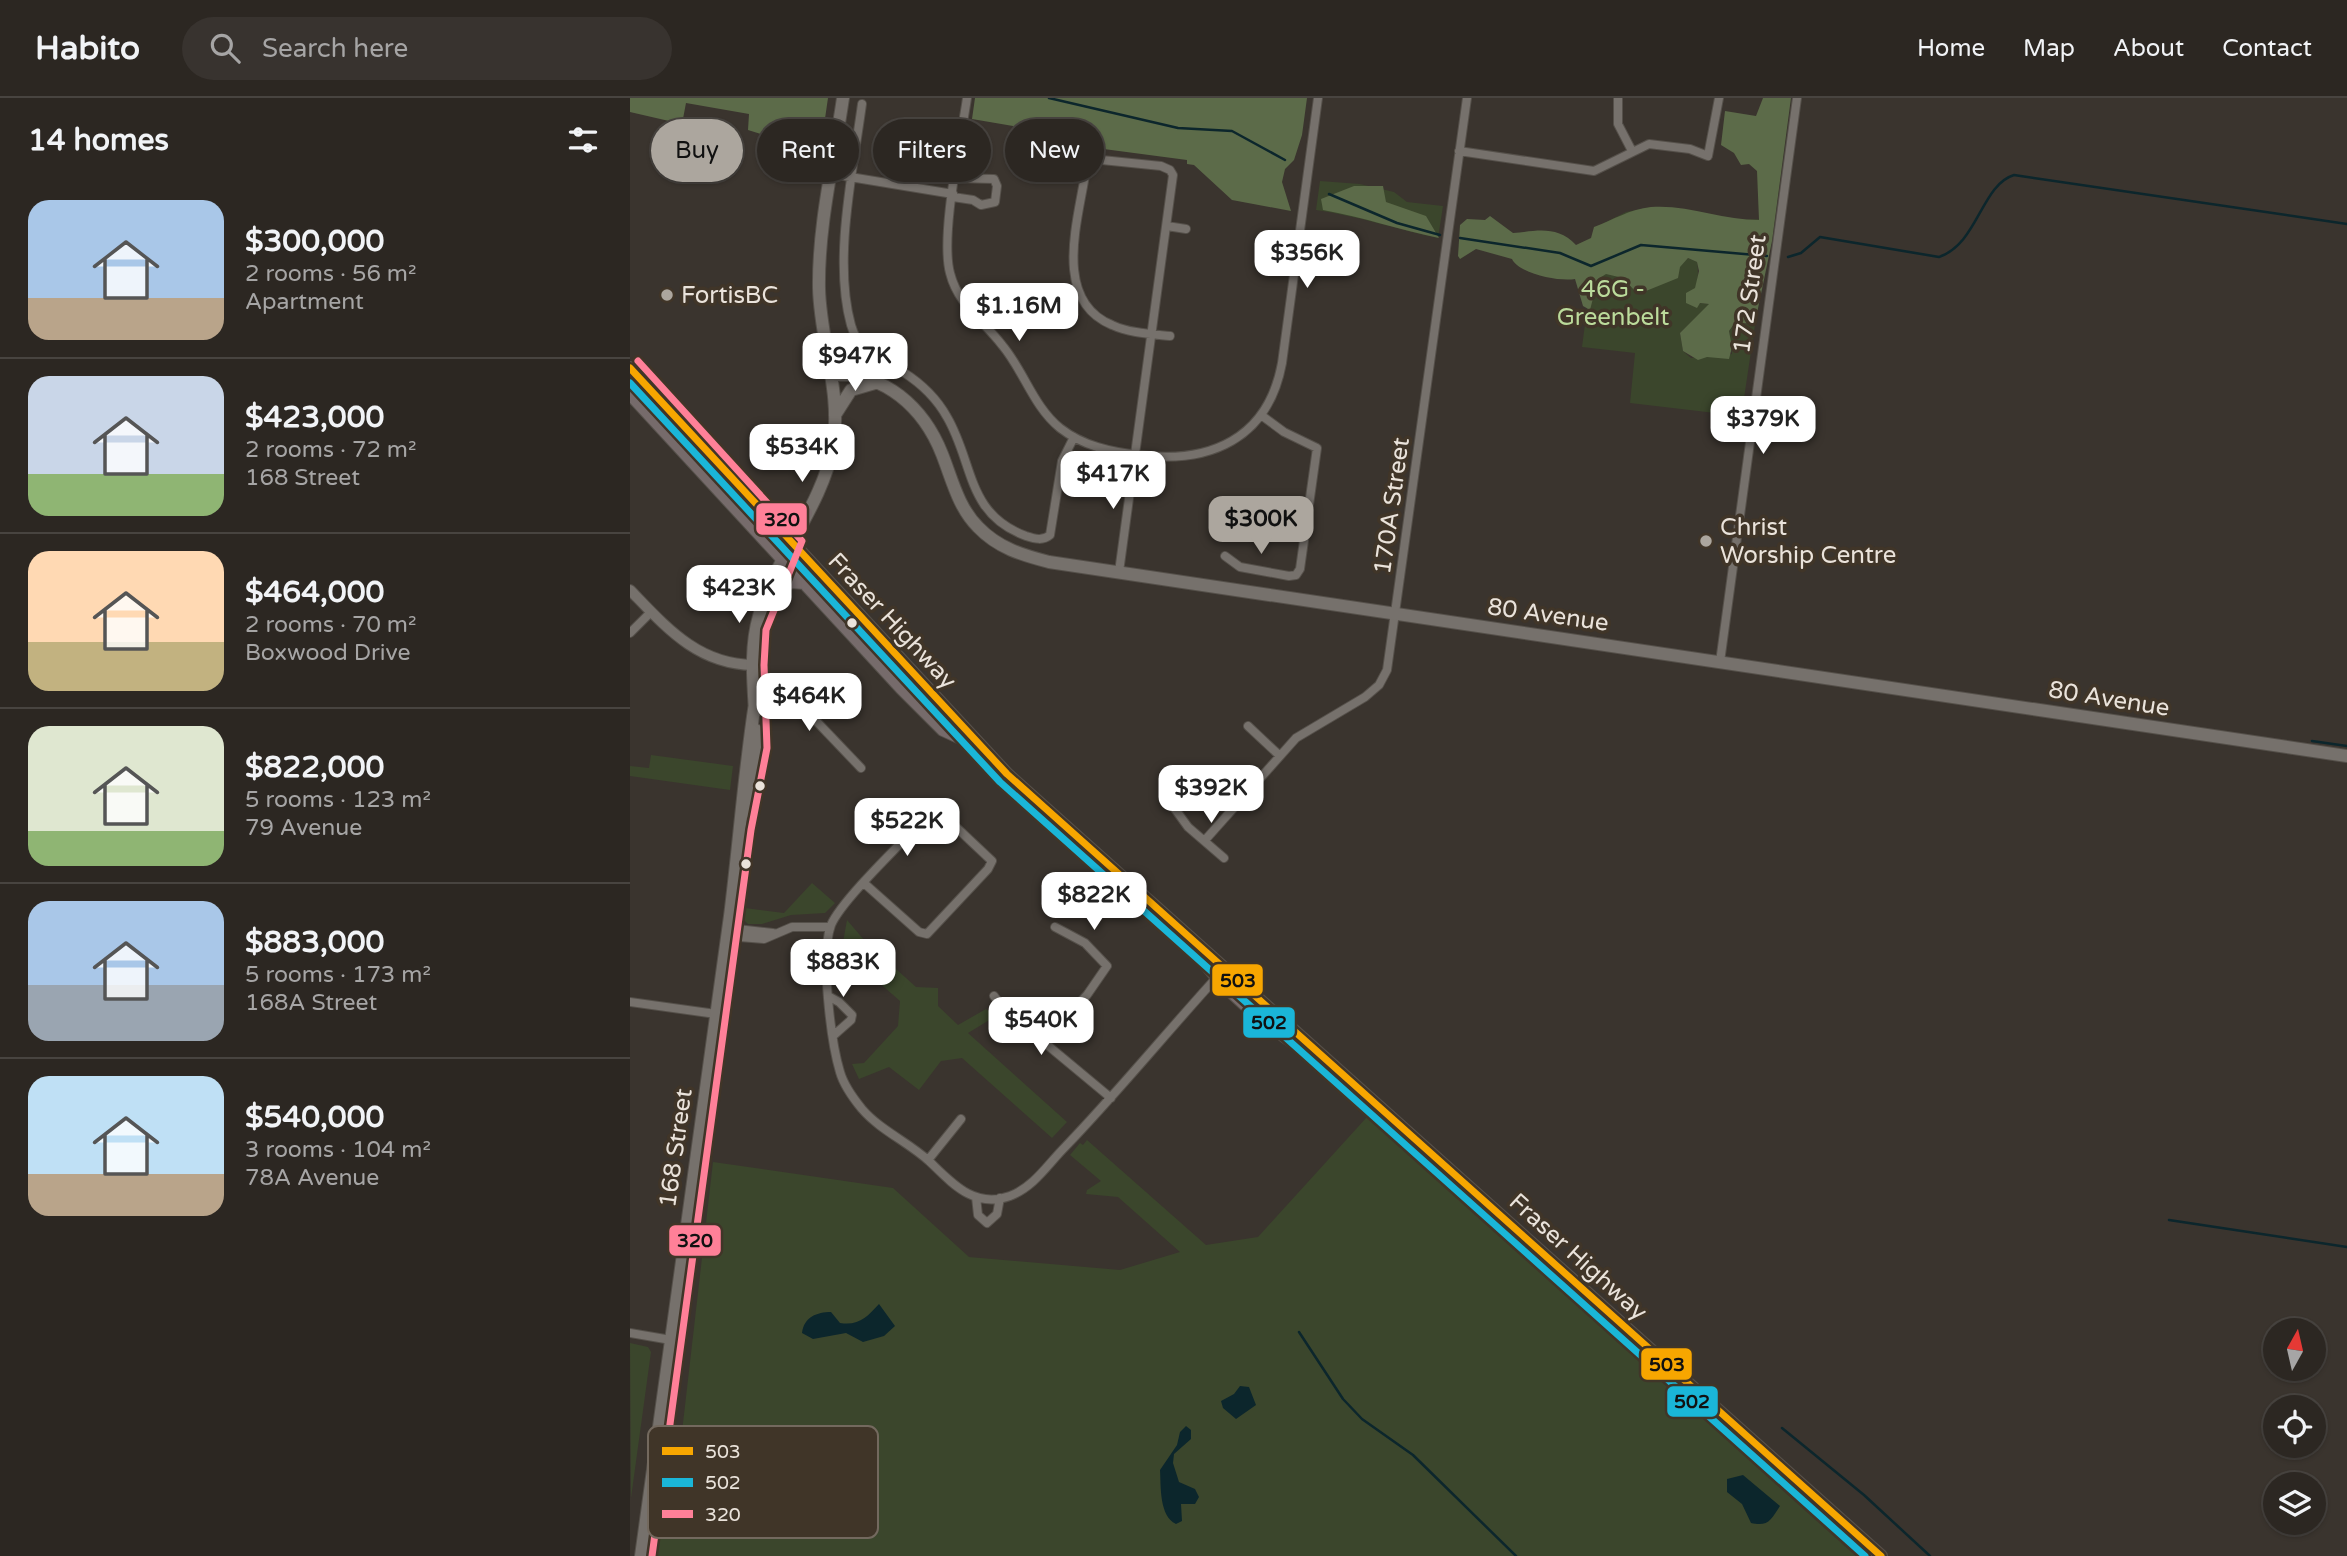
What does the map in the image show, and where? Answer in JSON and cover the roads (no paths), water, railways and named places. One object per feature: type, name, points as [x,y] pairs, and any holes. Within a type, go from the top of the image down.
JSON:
[{"type":"main road","name":"168 Street","points":[[840,119],[843,98]]},
{"type":"main road","name":"168 Street","points":[[659,1426],[741,828],[741,795],[755,704],[753,665],[756,628],[768,593],[831,456],[835,416],[832,375],[821,312],[819,275],[831,182]]},
{"type":"main road","name":"Fraser Highway","points":[[630,368],[982,748],[1057,820],[1179,926],[1881,1556]]},
{"type":"main road","name":"80 Avenue","points":[[832,375],[846,374],[881,384],[906,400],[926,423],[972,521],[991,538],[1023,555],[1119,572],[2347,756]]},
{"type":"main road","points":[[835,416],[851,390],[870,383],[881,384]]},
{"type":"main road","name":"Fraser Highway","points":[[630,394],[943,730],[982,748]]},
{"type":"main road","points":[[768,516],[788,521],[806,513]]},
{"type":"main road","points":[[768,593],[792,582],[804,583]]},
{"type":"main road","name":"Fraser Highway","points":[[1179,926],[1206,967],[1248,1005],[1285,1038],[1341,1072]]},
{"type":"main road","points":[[1248,1005],[1279,1024],[1287,1023]]},
{"type":"main road","name":"168 Street","points":[[642,1556],[648,1511]]},
{"type":"street","points":[[964,119],[967,98]]},
{"type":"street","points":[[955,182],[948,262],[958,294],[1005,348],[1048,417],[1074,437],[1096,447],[1136,455],[1173,458],[1202,454],[1227,444],[1251,426],[1261,415],[1275,388],[1281,366],[1318,98]]},
{"type":"street","name":"170A Street","points":[[1206,839],[1298,736],[1365,697],[1379,685],[1389,664],[1466,98]]},
{"type":"street","points":[[1618,98],[1618,127],[1632,151]]},
{"type":"street","points":[[1459,151],[1591,171],[1604,169],[1646,145],[1690,149],[1708,156],[1713,146],[1719,98]]},
{"type":"street","name":"172 Street","points":[[1720,662],[1797,98]]},
{"type":"street","points":[[859,128],[862,104]]},
{"type":"street","points":[[1119,572],[1153,334],[1172,171],[1161,166],[1090,160],[1086,169],[1073,258],[1077,288],[1086,306],[1102,320],[1121,329],[1153,334],[1170,336]]},
{"type":"street","points":[[859,178],[953,195],[981,205],[995,202],[997,186],[991,179]]},
{"type":"street","points":[[852,182],[842,278],[850,323],[866,352],[904,373],[932,396],[955,433],[977,496],[995,518],[1025,536],[1043,539],[1051,534],[1062,461],[1074,437]]},
{"type":"street","points":[[1167,226],[1186,229]]},
{"type":"street","points":[[1225,556],[1240,568],[1289,576],[1298,574],[1317,448],[1312,443],[1284,432],[1261,415]]},
{"type":"street","points":[[630,590],[672,634],[700,652],[728,662],[753,665]]},
{"type":"street","points":[[630,633],[651,612]]},
{"type":"street","points":[[755,704],[798,702],[860,768]]},
{"type":"street","points":[[1248,726],[1280,756]]},
{"type":"street","points":[[1175,809],[1188,827],[1206,839],[1224,858]]},
{"type":"street","points":[[864,884],[919,932],[926,934],[988,869],[992,861],[940,812],[935,811],[864,884],[830,927],[828,996],[840,1071],[863,1110],[928,1160],[955,1188],[976,1197],[1000,1198],[1026,1188],[1111,1098],[1217,977]]},
{"type":"street","points":[[727,932],[773,933],[798,926],[830,927]]},
{"type":"street","points":[[1044,1040],[1087,995],[1107,966],[1084,943],[1055,927]]},
{"type":"street","points":[[828,996],[852,1014],[851,1020],[834,1035]]},
{"type":"street","points":[[994,996],[1004,1009],[1111,1098]]},
{"type":"street","points":[[630,1002],[716,1014]]},
{"type":"street","points":[[928,1160],[961,1119]]},
{"type":"street","points":[[976,1197],[978,1215],[987,1223],[997,1214],[1000,1198]]},
{"type":"street","points":[[630,1333],[671,1340]]},
{"type":"water","points":[[879,1304],[895,1326],[884,1336],[863,1342],[846,1333],[813,1339],[802,1333],[805,1323],[816,1314],[831,1312],[840,1323],[852,1323],[866,1317]]},
{"type":"water","points":[[1240,1386],[1249,1387],[1256,1405],[1236,1419],[1223,1408],[1221,1401],[1234,1394]]},
{"type":"water","points":[[1186,1426],[1191,1430],[1191,1439],[1174,1454],[1173,1463],[1179,1482],[1195,1489],[1199,1497],[1195,1504],[1181,1504],[1182,1521],[1176,1524],[1170,1520],[1164,1508],[1160,1470],[1177,1445],[1180,1432]]},
{"type":"water","points":[[1743,1475],[1780,1506],[1765,1523],[1751,1523],[1742,1504],[1727,1492],[1727,1479]]},
{"type":"waterway","points":[[1049,98],[1178,128],[1232,131],[1285,160]]},
{"type":"waterway","points":[[1788,257],[1801,253],[1820,237],[1939,257],[1963,240],[1994,190],[2014,175],[2347,224]]},
{"type":"waterway","points":[[1329,194],[1397,223],[1440,235]]},
{"type":"waterway","points":[[1460,238],[1560,253],[1591,266],[1641,245],[1767,256]]},
{"type":"waterway","points":[[2312,741],[2347,746]]},
{"type":"waterway","points":[[2169,1220],[2347,1247]]},
{"type":"waterway","points":[[1299,1332],[1343,1399],[1362,1419],[1413,1455],[1516,1556]]},
{"type":"waterway","points":[[1782,1428],[1864,1495],[1930,1556]]},
{"type":"place","name":"FortisBC","points":[[667,295]]},
{"type":"place","name":"Christ Worship Centre","points":[[1706,541]]},
{"type":"park label","name":"46G - Greenbelt","points":[[1613,303]]}]
